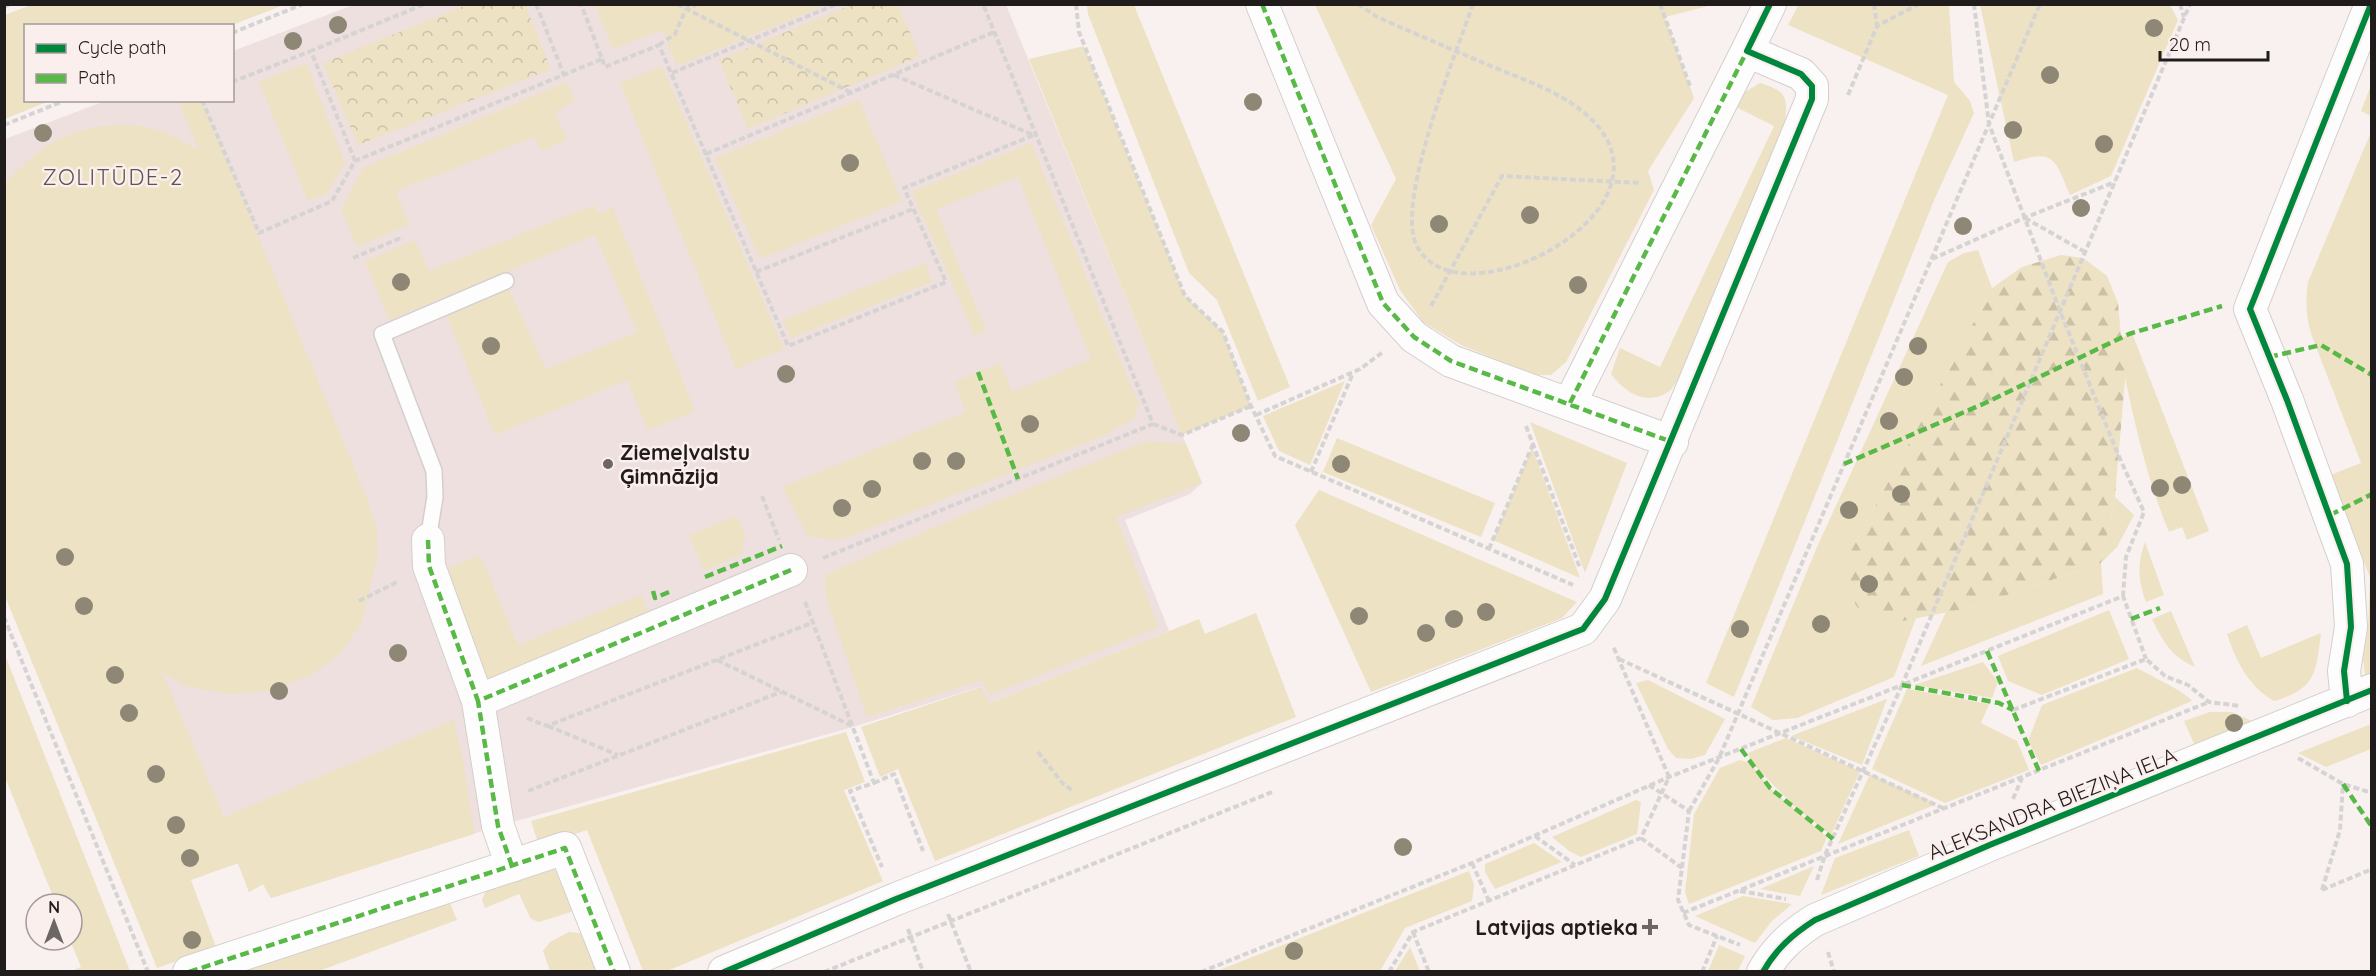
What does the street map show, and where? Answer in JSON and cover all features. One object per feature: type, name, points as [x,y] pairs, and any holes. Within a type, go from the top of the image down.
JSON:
[{"type":"street","points":[[1262,4],[1383,303],[1409,332],[1451,362],[1672,442]]},
{"type":"street","points":[[1569,403],[1770,4]]},
{"type":"street","points":[[2359,696],[2344,671],[2350,627],[2347,564],[2287,400],[2250,309],[2371,4]]},
{"type":"street","points":[[724,972],[896,899],[1583,629],[1672,442],[1812,99],[1812,86],[1801,74],[1747,51]]},
{"type":"street","points":[[429,553],[478,701],[498,826],[512,866]]},
{"type":"street","points":[[478,701],[791,570]]},
{"type":"street","name":"ALEKSANDRA BIEZIŅA IELA","points":[[1756,960],[1770,958],[1792,935],[1815,920],[1992,844],[2359,696]]},
{"type":"street","points":[[189,972],[565,848],[614,972]]},
{"type":"lane","points":[[429,553],[435,497],[434,471],[382,334],[506,281]]},
{"type":"path","points":[[4,7],[9,4]]},
{"type":"path","points":[[234,32],[303,4]]},
{"type":"path","points":[[234,81],[425,4]]},
{"type":"path","points":[[536,4],[564,75]]},
{"type":"path","points":[[581,4],[605,67],[659,45],[675,34],[686,7]]},
{"type":"path","points":[[678,4],[852,93]]},
{"type":"path","points":[[686,7],[698,4]]},
{"type":"path","points":[[817,4],[819,12]]},
{"type":"path","points":[[672,74],[837,4]]},
{"type":"path","points":[[983,4],[1034,135],[1153,424]]},
{"type":"path","points":[[1076,4],[1078,32],[1185,296],[1223,332],[1251,406],[1275,456],[1597,596]]},
{"type":"path","points":[[1358,4],[1377,17],[1446,47],[1479,61],[1552,93],[1589,116],[1611,148],[1614,164],[1612,182],[1596,211],[1569,239],[1542,256],[1510,268],[1472,273],[1451,270],[1427,259],[1416,244],[1412,224],[1413,198],[1423,155],[1473,4]]},
{"type":"path","points":[[1660,4],[1690,88]]},
{"type":"path","points":[[1845,102],[1877,26],[1874,4]]},
{"type":"path","points":[[1877,26],[1919,4]]},
{"type":"path","points":[[1974,4],[1989,124],[2060,311],[2144,512],[2126,557],[2123,596],[2146,658],[2165,676],[2188,685],[2209,702]]},
{"type":"path","points":[[1756,960],[1717,936],[1689,926],[1683,913],[1678,900],[1689,811],[1719,758],[2040,4]]},
{"type":"path","points":[[2180,4],[2184,17]]},
{"type":"path","points":[[1825,855],[1902,684],[2190,4]]},
{"type":"path","points":[[706,154],[994,32]]},
{"type":"path","points":[[659,45],[788,346],[946,282],[904,188],[1034,135]]},
{"type":"path","points":[[311,51],[355,161]]},
{"type":"path","points":[[203,102],[258,233],[332,201],[355,161],[602,59]]},
{"type":"path","points":[[894,75],[1034,135]]},
{"type":"path","points":[[4,125],[61,102]]},
{"type":"path","points":[[1256,415],[1353,373],[1423,322],[1502,176],[1641,184],[1645,178]]},
{"type":"path","points":[[1931,260],[2024,218],[2115,182]]},
{"type":"path","points":[[756,272],[913,209]]},
{"type":"path","points":[[2024,218],[2085,252]]},
{"type":"path","points":[[353,258],[403,237]]},
{"type":"path","points":[[1311,472],[1353,373]]},
{"type":"path","points":[[791,570],[1153,424],[1182,435],[1251,406]]},
{"type":"path","points":[[1389,972],[1413,932],[1641,838],[1669,777],[1613,647],[1597,596],[1524,419],[1534,424]]},
{"type":"path","points":[[1489,549],[1533,444]]},
{"type":"path","points":[[762,496],[778,536]]},
{"type":"path","points":[[359,601],[429,553]]},
{"type":"path","points":[[1201,972],[1472,863],[1649,785],[2123,596]]},
{"type":"path","points":[[805,600],[874,783],[850,791],[912,936],[923,972]]},
{"type":"path","points":[[4,617],[148,972]]},
{"type":"path","points":[[547,726],[814,622]]},
{"type":"path","points":[[1602,652],[1613,647],[1618,637]]},
{"type":"path","points":[[2013,711],[2146,658]]},
{"type":"path","points":[[1619,659],[1946,809]]},
{"type":"path","points":[[717,660],[853,727]]},
{"type":"path","points":[[495,804],[781,692]]},
{"type":"path","points":[[478,701],[620,755]]},
{"type":"path","points":[[1683,913],[2209,702],[2242,706]]},
{"type":"path","points":[[1038,752],[1064,785],[1110,814]]},
{"type":"path","points":[[2296,757],[2343,784],[2372,793]]},
{"type":"path","points":[[2343,784],[2340,830],[2322,890],[2372,868]]},
{"type":"path","points":[[1649,785],[1689,811]]},
{"type":"path","points":[[824,972],[1274,791]]},
{"type":"path","points":[[1534,836],[1575,866]]},
{"type":"path","points":[[1641,838],[1682,869]]},
{"type":"path","points":[[1472,863],[1489,901]]},
{"type":"path","points":[[1738,890],[1790,899]]},
{"type":"path","points":[[1413,932],[1429,972]]},
{"type":"path","points":[[1702,972],[1717,936]]},
{"type":"shaded area","name":"Ziemeļvalstu Ģimnāzija","points":[[353,5],[1006,5],[1202,483],[1190,494],[1125,520],[1169,631],[990,703],[980,687],[853,727],[498,826],[271,898],[263,884],[249,892],[238,863],[190,880],[5,420],[5,139],[102,102],[234,102],[234,51]]},
{"type":"green space","points":[[31,4],[284,5],[234,24],[24,24],[24,102],[47,102],[5,119],[5,15]]},
{"type":"green space","points":[[525,4],[551,69],[358,145],[323,63],[466,5]]},
{"type":"green space","points":[[1799,4],[1949,5],[1954,82],[1970,101],[1974,113],[1935,198],[1734,697],[1706,683],[1948,95],[1788,25]]},
{"type":"green space","points":[[595,5],[827,5],[677,66],[662,30],[613,49]]},
{"type":"green space","points":[[851,5],[898,5],[920,56],[748,129],[719,60]]},
{"type":"green space","points":[[1087,5],[1134,5],[1290,387],[1258,401],[1217,300],[1189,273],[1088,14]]},
{"type":"green space","points":[[1315,5],[1712,5],[1665,17],[1694,98],[1648,171],[1654,190],[1566,362],[1551,375],[1533,375],[1461,345],[1423,322],[1400,290],[1371,225],[1396,179]]},
{"type":"green space","points":[[1980,5],[2170,5],[2178,20],[2111,176],[2070,195],[2061,173],[2052,160],[2038,156],[2014,162]]},
{"type":"green space","points":[[1084,46],[1185,296],[1223,332],[1251,406],[1182,435],[1029,59]]},
{"type":"green space","points":[[306,63],[345,163],[326,194],[308,201],[259,82]]},
{"type":"green space","points":[[662,66],[784,349],[736,369],[620,83]]},
{"type":"green space","points":[[567,82],[575,101],[555,112],[567,140],[542,151],[534,137],[396,191],[409,225],[357,247],[341,209],[363,168]]},
{"type":"green space","points":[[1760,83],[1776,89],[1784,97],[1786,102],[1785,126],[1685,370],[1668,392],[1651,398],[1636,395],[1622,386],[1611,374],[1620,348],[1660,367],[1774,126],[1734,106],[1745,92]]},
{"type":"green space","points":[[2371,85],[2371,116],[2361,111]]},
{"type":"green space","points":[[859,100],[902,201],[760,259],[715,158]]},
{"type":"green space","points":[[202,102],[368,501],[377,530],[378,555],[361,624],[338,656],[311,675],[268,691],[229,694],[185,686],[162,672],[224,817],[454,720],[464,764],[474,834],[271,898],[263,884],[249,892],[238,863],[191,880],[216,947],[157,968],[5,596],[4,185],[31,158],[50,144],[63,137],[93,128],[141,126],[175,137],[199,151],[180,104]]},
{"type":"green space","points":[[2371,132],[2372,673],[2365,675],[2363,659],[2368,627],[2370,577],[2328,476],[2361,463],[2313,339],[2306,304],[2308,282]]},
{"type":"green space","points":[[1031,143],[1139,405],[1134,418],[1103,436],[856,534],[838,540],[807,536],[783,487],[966,412],[954,382],[1000,363],[1012,392],[1091,359],[1018,177],[936,209],[986,331],[975,336],[912,192]]},
{"type":"green space","points":[[594,205],[598,213],[613,208],[695,411],[648,430],[627,380],[495,435],[446,314],[508,287],[546,369],[637,332],[595,235],[389,320],[365,261],[415,240],[429,271]]},
{"type":"green space","points":[[1978,250],[1992,288],[1842,568],[1903,621],[1916,618],[1894,677],[1797,718],[1773,720],[1751,707],[1817,547],[1948,262],[1964,253]]},
{"type":"green space","points":[[2061,255],[2083,258],[2107,276],[2118,303],[2125,379],[2115,497],[2101,563],[1973,607],[1903,621],[1858,608],[1845,588],[1842,568],[1992,288],[2022,267]]},
{"type":"green space","points":[[925,263],[932,282],[791,338],[783,320]]},
{"type":"green space","points":[[2132,333],[2209,531],[2187,540],[2182,527],[2169,532],[2145,461],[2117,340]]},
{"type":"green space","points":[[1345,381],[1310,465],[1279,451],[1263,416]]},
{"type":"green space","points":[[1530,422],[1627,463],[1585,573]]},
{"type":"green space","points":[[1337,438],[1495,503],[1481,537],[1323,472]]},
{"type":"green space","points":[[1146,441],[1186,444],[1202,483],[1116,517],[1159,627],[990,695],[982,680],[867,717],[826,598],[825,575],[972,511]]},
{"type":"green space","points":[[1532,447],[1580,578],[1493,540]]},
{"type":"green space","points":[[1319,490],[1577,602],[1562,618],[1371,692],[1295,525]]},
{"type":"green space","points":[[2115,497],[2134,515],[2117,547],[2101,563]]},
{"type":"green space","points":[[736,516],[746,536],[741,555],[704,570],[689,535]]},
{"type":"green space","points":[[2145,542],[2164,595],[2146,602],[2140,572]]},
{"type":"green space","points":[[480,555],[518,645],[641,595],[648,611],[710,586],[712,592],[483,688],[440,572]]},
{"type":"green space","points":[[2101,563],[2103,594],[1921,666],[1946,612],[1973,607]]},
{"type":"green space","points":[[2109,610],[2129,659],[2042,695],[2008,681],[1998,656]]},
{"type":"green space","points":[[2171,611],[2195,667],[2180,659],[2169,648],[2152,619]]},
{"type":"green space","points":[[1256,613],[1296,717],[935,861],[898,769],[880,777],[861,727],[981,687],[990,703],[1199,619],[1205,634]]},
{"type":"green space","points":[[2247,625],[2261,658],[2321,633],[2315,669],[2306,685],[2274,701],[2257,688],[2239,663],[2227,634]]},
{"type":"green space","points":[[4,655],[130,971],[72,971],[81,967],[75,952],[84,952],[84,892],[51,892],[5,777]]},
{"type":"green space","points":[[1983,662],[1998,682],[1992,698],[1914,685]]},
{"type":"green space","points":[[2137,668],[2175,688],[2192,701],[2041,765],[2028,741],[2042,705]]},
{"type":"green space","points":[[1648,680],[1725,719],[1705,755],[1691,759],[1676,758],[1668,749],[1636,683]]},
{"type":"green space","points":[[1907,689],[1989,704],[1981,723],[2017,741],[2029,770],[1945,803],[1872,769]]},
{"type":"green space","points":[[1887,699],[1862,765],[1791,736]]},
{"type":"green space","points":[[2210,712],[2232,712],[2256,723],[2195,746],[2184,721]]},
{"type":"green space","points":[[2371,724],[2371,749],[2326,767],[2298,753]]},
{"type":"green space","points":[[846,732],[865,782],[844,790],[883,881],[667,971],[643,971],[587,830],[539,846],[531,821]]},
{"type":"green space","points":[[1786,738],[1860,771],[1831,835],[1797,809],[1751,762],[1748,753]]},
{"type":"green space","points":[[1740,760],[1750,763],[1770,788],[1827,837],[1821,851],[1689,904],[1685,892],[1694,814],[1720,768]]},
{"type":"green space","points":[[1870,774],[1937,804],[1838,844]]},
{"type":"green space","points":[[1636,800],[1641,802],[1637,834],[1581,857],[1569,851],[1552,837]]},
{"type":"green space","points":[[1909,830],[1919,856],[1821,895],[1835,858]]},
{"type":"green space","points":[[1534,843],[1562,862],[1495,889],[1485,872],[1485,864]]},
{"type":"green space","points":[[1814,866],[1800,896],[1760,889]]},
{"type":"green space","points":[[553,870],[561,872],[574,901],[571,912],[539,922],[531,919],[519,894],[485,908],[482,899],[486,891]]},
{"type":"green space","points":[[1469,871],[1474,885],[1472,901],[1405,928],[1380,971],[1217,971]]},
{"type":"green space","points":[[1743,896],[1792,904],[1772,921],[1755,943],[1695,916]]},
{"type":"green space","points":[[439,903],[450,903],[457,920],[319,971],[241,972]]},
{"type":"green space","points":[[569,932],[580,933],[588,941],[600,971],[550,971],[543,951],[550,942]]},
{"type":"green space","points":[[1719,945],[1745,956],[1738,971],[1708,971]]},
{"type":"green space","points":[[1410,947],[1420,971],[1395,971]]},
{"type":"marked path","points":[[1262,4],[1383,303],[1414,337],[1451,361],[1672,442]]},
{"type":"marked path","points":[[1570,403],[1747,51]]},
{"type":"marked path","points":[[1844,464],[1983,404],[2129,334],[2222,306]]},
{"type":"marked path","points":[[2269,357],[2321,345],[2372,375]]},
{"type":"marked path","points":[[978,372],[1018,479]]},
{"type":"marked path","points":[[2330,515],[2372,494]]},
{"type":"marked path","points":[[428,540],[429,566],[478,701]]},
{"type":"marked path","points":[[705,577],[782,546]]},
{"type":"marked path","points":[[512,866],[498,826],[478,701],[791,570]]},
{"type":"marked path","points":[[653,591],[655,598],[669,592]]},
{"type":"marked path","points":[[2131,619],[2160,608]]},
{"type":"marked path","points":[[1987,651],[2039,771]]},
{"type":"marked path","points":[[1902,685],[1999,703],[2013,710]]},
{"type":"marked path","points":[[1741,749],[1770,788],[1833,839]]},
{"type":"marked path","points":[[2343,784],[2372,827]]},
{"type":"marked path","points":[[189,972],[565,848],[614,972]]},
{"type":"cycle path","points":[[724,972],[896,899],[1583,629],[1605,599],[1812,99],[1812,86],[1801,74],[1747,51],[1770,4]]},
{"type":"cycle path","points":[[2347,701],[2344,671],[2351,627],[2347,564],[2287,400],[2250,309],[2371,4]]},
{"type":"cycle path","points":[[1763,972],[1786,943],[1815,920],[1992,844],[2372,690]]},
{"type":"place","name":"Ziemeļvalstu Ģimnāzija","points":[[608,464]]},
{"type":"place","name":"Latvijas aptieka","points":[[1650,927]]},
{"type":"district","name":"ZOLITŪDE-2","points":[[113,177]]}]
